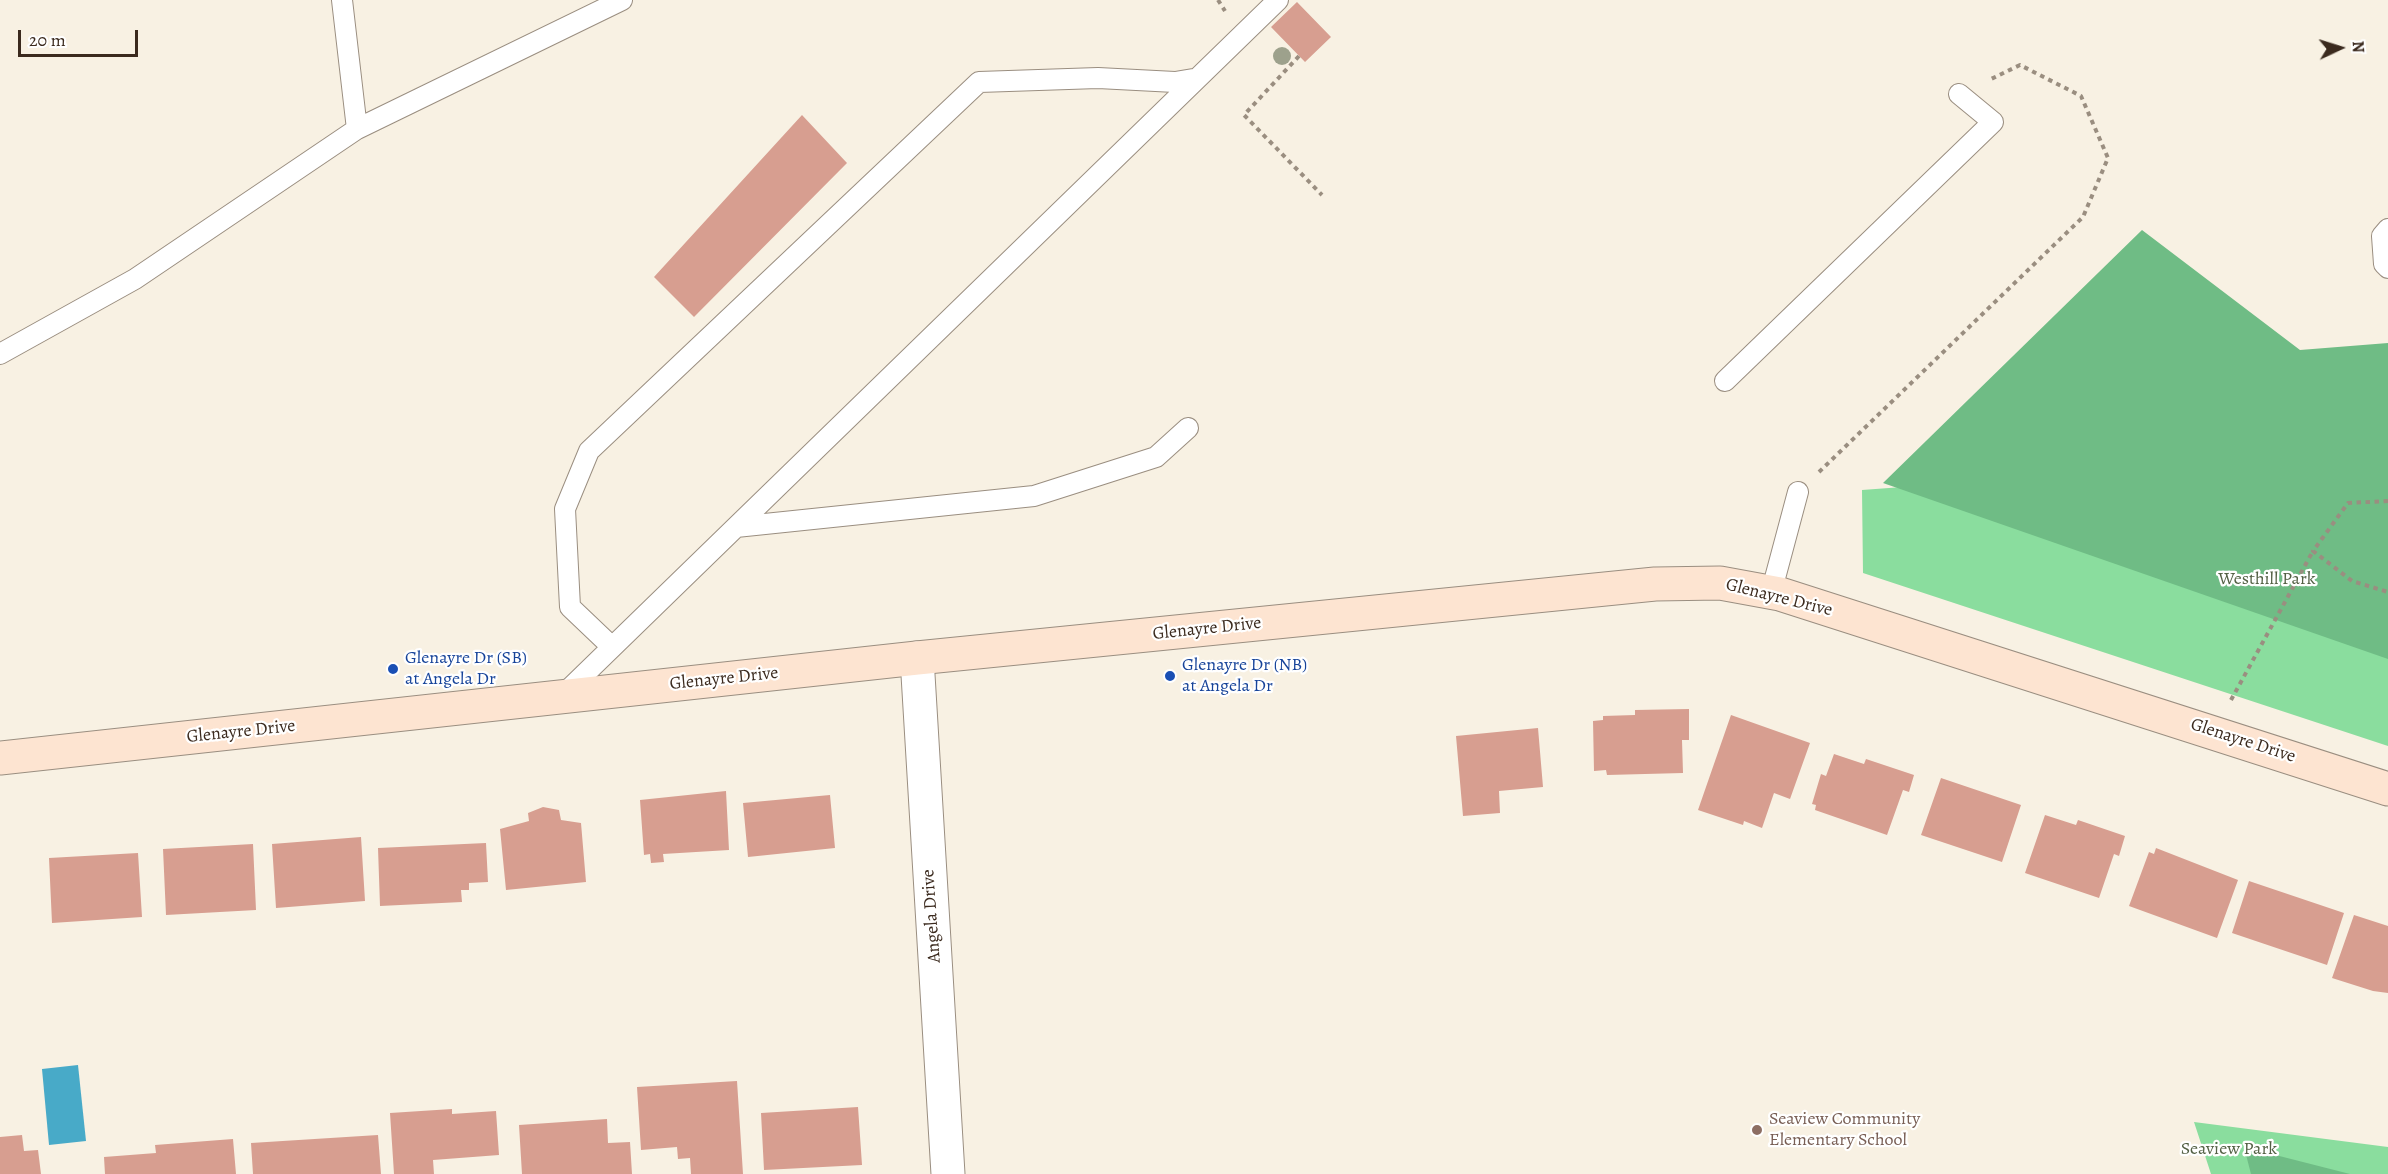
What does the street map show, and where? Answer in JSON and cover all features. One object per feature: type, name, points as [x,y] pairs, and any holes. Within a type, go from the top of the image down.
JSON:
[{"type":"street","name":"Glenayre Drive","points":[[0,758],[917,658],[1655,584],[1720,583],[1771,593],[2196,726],[2388,789]]},
{"type":"street","name":"Angela Drive","points":[[917,658],[948,1174]]},
{"type":"lane","points":[[342,0],[357,129]]},
{"type":"lane","points":[[0,354],[135,279],[357,129],[622,0]]},
{"type":"lane","points":[[561,697],[1194,79],[1278,0]]},
{"type":"lane","points":[[612,647],[570,607],[565,509],[589,451],[979,82],[1098,78],[1175,82],[1194,79]]},
{"type":"lane","points":[[1725,381],[1993,122],[1959,94]]},
{"type":"lane","points":[[2388,229],[2382,236],[2384,264],[2388,268]]},
{"type":"lane","points":[[736,527],[1034,496],[1156,457],[1188,428]]},
{"type":"lane","points":[[1771,593],[1798,492]]},
{"type":"path","points":[[1218,0],[1226,12]]},
{"type":"path","points":[[1299,56],[1244,115],[1322,195]]},
{"type":"path","points":[[1798,492],[2083,217],[2108,158],[2081,96],[2020,65],[1959,94]]},
{"type":"path","points":[[2229,702],[2313,551],[2348,503],[2388,501]]},
{"type":"path","points":[[2313,551],[2352,581],[2388,592]]},
{"type":"green space","points":[[2142,230],[2300,350],[2388,343],[2388,659],[1883,483]]},
{"type":"green space","name":"Westhill Park","points":[[2388,451],[2388,746],[1863,573],[1862,490]]},
{"type":"green space","name":"Seaview Park","points":[[2194,1122],[2388,1147],[2388,1174],[2211,1174]]},
{"type":"green space","points":[[2244,1147],[2350,1174],[2251,1174]]},
{"type":"water","points":[[78,1065],[86,1141],[49,1145],[42,1069]]},
{"type":"building","points":[[1297,2],[1331,37],[1305,62],[1271,27]]},
{"type":"building","points":[[802,115],[847,163],[694,317],[654,277]]},
{"type":"building","points":[[1689,709],[1689,740],[1682,740],[1683,773],[1607,775],[1606,770],[1594,771],[1593,721],[1603,720],[1603,716],[1635,715],[1635,710]]},
{"type":"building","points":[[1731,715],[1810,743],[1790,799],[1774,793],[1762,828],[1744,821],[1743,825],[1698,810]]},
{"type":"building","points":[[1538,728],[1543,787],[1499,791],[1500,813],[1463,816],[1456,736]]},
{"type":"building","points":[[1834,754],[1864,764],[1866,759],[1914,775],[1909,792],[1903,790],[1887,835],[1815,810],[1816,805],[1812,804],[1821,774],[1826,776]]},
{"type":"building","points":[[1941,778],[2021,805],[2002,862],[1921,835]]},
{"type":"building","points":[[726,791],[729,850],[663,854],[664,862],[651,863],[650,854],[644,855],[640,800]]},
{"type":"building","points":[[830,795],[835,848],[748,857],[743,803]]},
{"type":"building","points":[[543,807],[559,810],[561,820],[581,823],[586,882],[506,890],[500,829],[529,821],[528,813]]},
{"type":"building","points":[[2045,815],[2076,825],[2078,820],[2125,836],[2119,856],[2114,854],[2099,898],[2025,873]]},
{"type":"building","points":[[361,837],[365,901],[276,908],[272,844]]},
{"type":"building","points":[[486,843],[488,882],[469,883],[469,890],[461,890],[462,902],[380,906],[378,848]]},
{"type":"building","points":[[253,844],[256,910],[166,915],[163,849]]},
{"type":"building","points":[[2156,848],[2238,880],[2217,938],[2129,906],[2149,852],[2154,854]]},
{"type":"building","points":[[138,853],[142,917],[52,923],[49,858]]},
{"type":"building","points":[[2249,881],[2344,913],[2327,965],[2232,933]]},
{"type":"building","points":[[2354,915],[2388,926],[2388,993],[2373,991],[2332,978]]},
{"type":"building","points":[[737,1081],[743,1174],[691,1174],[690,1158],[678,1159],[677,1147],[641,1150],[637,1087]]},
{"type":"building","points":[[858,1107],[862,1165],[764,1170],[761,1113]]},
{"type":"building","points":[[452,1109],[452,1114],[496,1111],[499,1155],[433,1160],[434,1174],[394,1174],[390,1113]]},
{"type":"building","points":[[607,1119],[608,1143],[630,1142],[632,1174],[522,1174],[519,1125]]},
{"type":"building","points":[[22,1135],[24,1151],[38,1150],[41,1174],[0,1174],[0,1137]]},
{"type":"building","points":[[378,1135],[381,1174],[253,1174],[251,1143]]},
{"type":"building","points":[[233,1139],[236,1174],[105,1174],[104,1157],[156,1153],[155,1145]]},
{"type":"place","name":"Glenayre Dr (SB) at Angela Dr","points":[[393,669]]},
{"type":"place","name":"Glenayre Dr (NB) at Angela Dr","points":[[1170,676]]},
{"type":"place","name":"Seaview Community Elementary School","points":[[1757,1130]]}]
